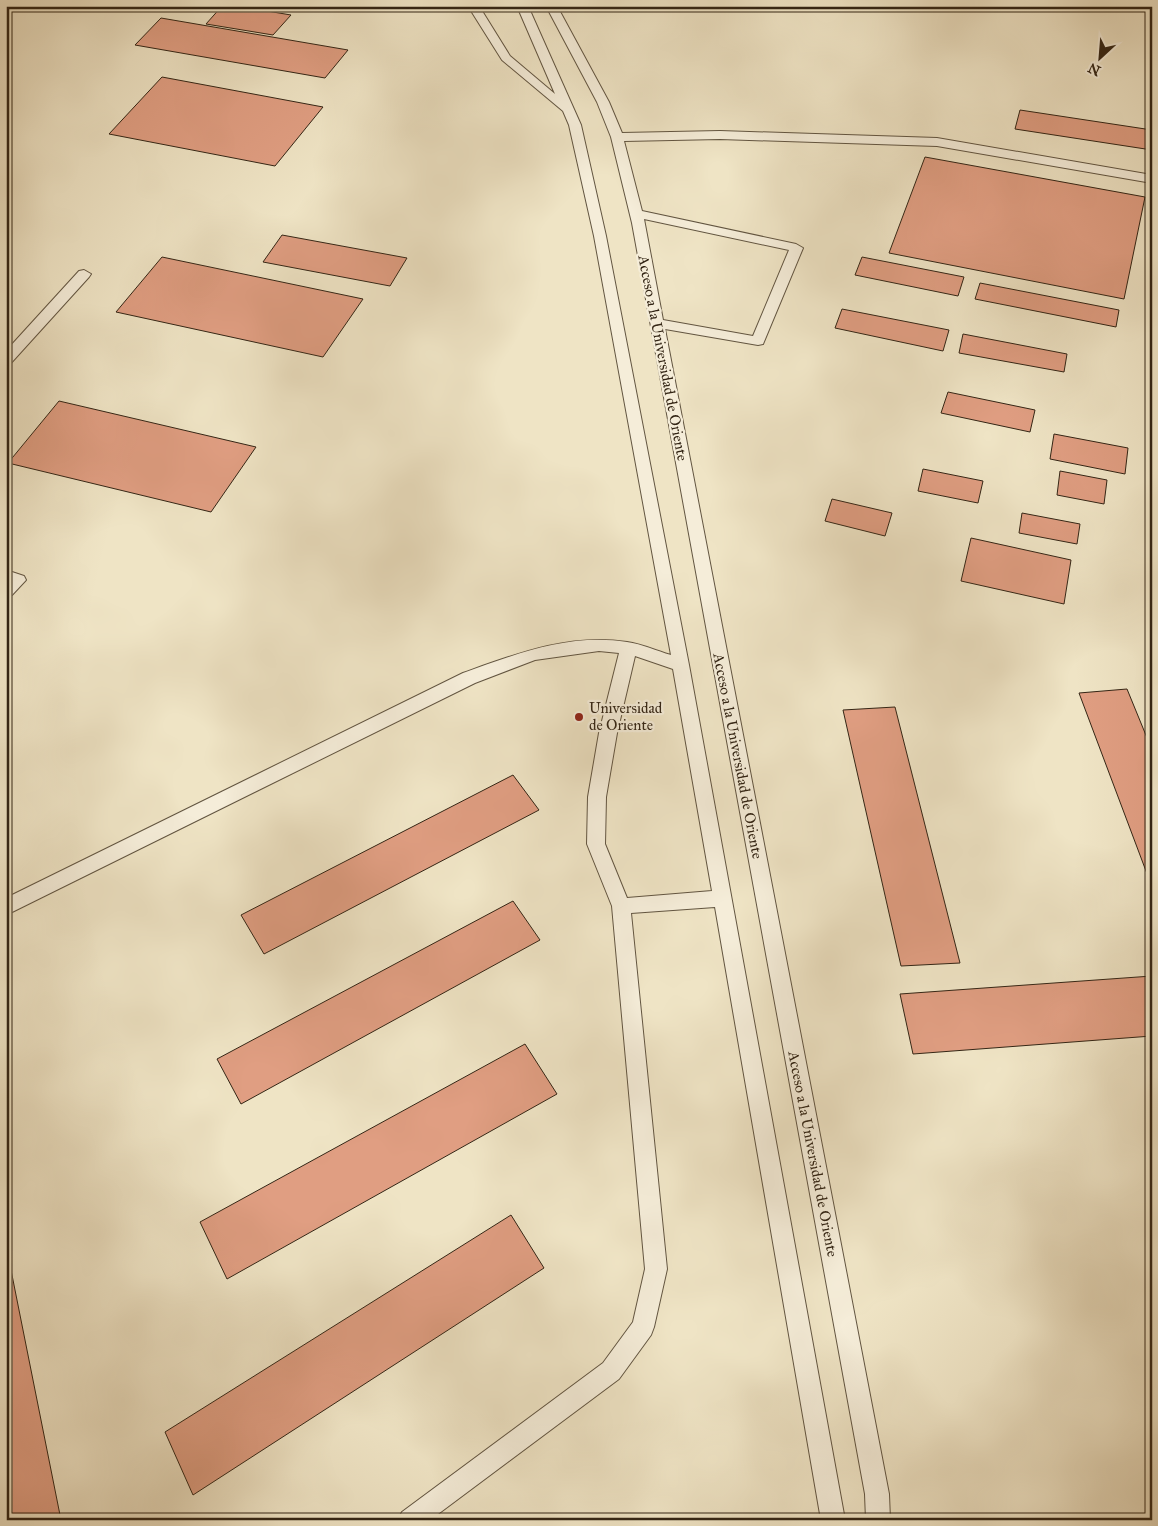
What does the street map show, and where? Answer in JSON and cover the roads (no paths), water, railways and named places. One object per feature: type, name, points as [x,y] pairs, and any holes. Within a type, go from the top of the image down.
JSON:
[{"type":"lane","points":[[473,6],[506,58],[569,112]]},
{"type":"lane","points":[[522,6],[575,125],[600,236],[723,898],[829,1517]]},
{"type":"lane","name":"Acceso a la Universidad de Oriente","points":[[551,6],[603,102],[617,137],[636,214],[876,1484],[878,1520]]},
{"type":"lane","points":[[617,137],[720,135],[937,142],[1152,179]]},
{"type":"lane","points":[[636,214],[796,248],[758,341],[656,323]]},
{"type":"lane","points":[[6,360],[84,274]]},
{"type":"lane","points":[[6,576],[18,580],[6,591]]},
{"type":"lane","points":[[6,907],[469,678],[534,654],[599,645],[629,648],[681,665]]},
{"type":"lane","points":[[410,1520],[612,1371],[643,1328],[656,1269],[621,906],[596,844],[597,796],[608,733],[629,648]]},
{"type":"lane","points":[[621,906],[723,898]]},
{"type":"place","name":"Universidad de Oriente","points":[[579,717]]}]
